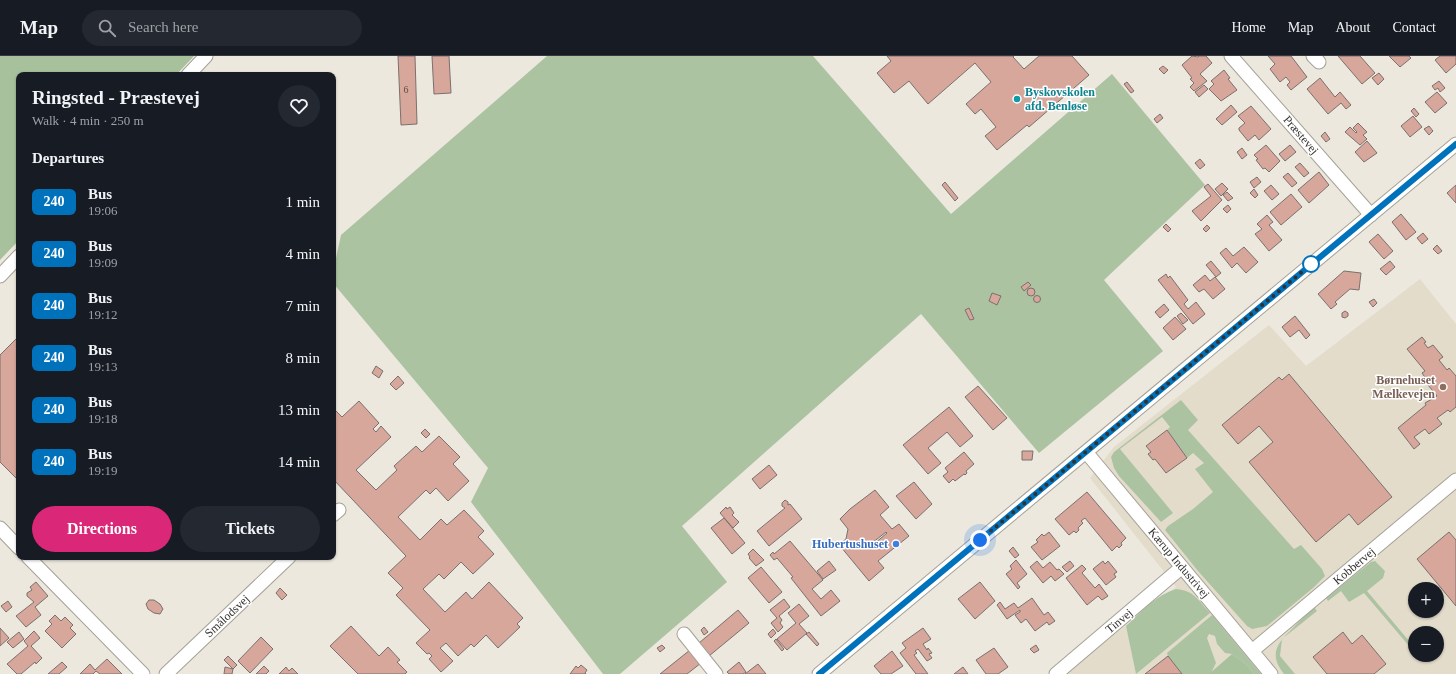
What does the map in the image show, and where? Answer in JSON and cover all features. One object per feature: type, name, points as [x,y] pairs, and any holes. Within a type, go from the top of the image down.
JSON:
[{"type":"street","points":[[191,72],[206,56]]},
{"type":"street","name":"Præstevej","points":[[1231,56],[1371,215]]},
{"type":"street","points":[[819,674],[1456,144]]},
{"type":"street","points":[[0,276],[16,259]]},
{"type":"street","name":"Kærup Industrivej","points":[[1086,452],[1271,674]]},
{"type":"street","name":"Kobbervej","points":[[1252,651],[1456,480]]},
{"type":"street","points":[[0,528],[16,545]]},
{"type":"street","points":[[31,560],[143,674]]},
{"type":"street","name":"Smålodsvej","points":[[166,674],[286,560]]},
{"type":"street","name":"Tinvej","points":[[1056,674],[1182,567]]},
{"type":"street","points":[[684,634],[716,674]]},
{"type":"shaded area","points":[[1420,279],[1456,324],[1456,674],[1063,674],[1176,587],[1090,478],[1114,447],[1269,325],[1306,366]]},
{"type":"green space","points":[[0,56],[194,56],[179,72],[16,72],[16,243],[0,260]]},
{"type":"green space","points":[[547,56],[813,56],[951,214],[1112,74],[1205,185],[1104,280],[1163,351],[1039,453],[921,314],[682,526],[727,582],[620,674],[603,674],[471,502],[488,468],[336,287],[336,258],[341,235]]},
{"type":"green space","points":[[1181,400],[1198,420],[1188,430],[1294,549],[1301,545],[1322,569],[1325,576],[1313,588],[1267,626],[1252,629],[1247,626],[1198,571],[1165,530],[1168,526],[1193,509],[1213,492],[1195,469],[1204,463],[1193,453],[1187,458],[1167,430],[1170,427],[1162,417],[1120,449],[1173,513],[1161,522],[1119,476],[1114,468],[1111,457],[1114,452]]},
{"type":"green space","points":[[1375,561],[1385,571],[1383,578],[1367,591],[1408,640],[1408,645],[1364,593],[1349,602],[1341,591],[1328,601],[1326,598],[1371,562]]},
{"type":"green space","points":[[1176,589],[1192,594],[1210,613],[1136,674],[1126,626],[1155,600]]},
{"type":"green space","points":[[1314,607],[1317,611],[1284,638],[1297,623]]},
{"type":"green space","points":[[1212,615],[1261,674],[1254,674],[1247,665],[1232,654],[1225,653],[1217,644],[1215,636],[1209,634],[1207,638],[1216,663],[1212,671],[1215,674],[1182,674],[1167,653]]},
{"type":"green space","points":[[1282,640],[1280,656],[1295,674],[1284,674],[1279,667],[1276,650]]},
{"type":"green space","points":[[1232,654],[1247,665],[1254,674],[1209,674]]},
{"type":"building","points":[[398,56],[415,56],[417,124],[401,125]]},
{"type":"building","points":[[432,56],[449,56],[451,93],[434,94]]},
{"type":"building","name":"Byskovskolen afd. Benløse","points":[[887,56],[1014,56],[1013,57],[1024,69],[1039,56],[1072,56],[1089,75],[1029,127],[1027,125],[997,150],[985,136],[996,127],[981,109],[975,114],[966,104],[991,82],[975,63],[928,104],[909,81],[894,93],[877,73],[891,61]]},
{"type":"building","points":[[1192,56],[1206,56],[1212,63],[1200,74],[1207,81],[1194,91],[1190,87],[1194,83],[1190,79],[1192,78],[1182,65]]},
{"type":"building","points":[[1268,56],[1291,56],[1307,77],[1291,90],[1287,85],[1290,82],[1286,77],[1280,82],[1270,69],[1275,64]]},
{"type":"building","points":[[1338,56],[1360,56],[1375,73],[1362,84]]},
{"type":"building","points":[[1389,56],[1409,56],[1411,58],[1400,67]]},
{"type":"building","points":[[1440,56],[1456,56],[1456,64],[1446,73],[1435,60]]},
{"type":"building","points":[[1163,66],[1168,70],[1164,74],[1159,69]]},
{"type":"building","points":[[1224,70],[1230,78],[1228,79],[1237,90],[1221,101],[1209,89],[1214,84],[1211,81]]},
{"type":"building","points":[[1379,73],[1384,79],[1378,85],[1372,78]]},
{"type":"building","points":[[1320,78],[1335,97],[1340,92],[1351,105],[1346,109],[1341,103],[1328,114],[1307,89]]},
{"type":"building","points":[[1439,81],[1445,88],[1440,92],[1438,88],[1435,90],[1432,86]]},
{"type":"building","points":[[1127,82],[1134,91],[1131,93],[1124,84]]},
{"type":"building","points":[[1204,85],[1208,89],[1199,97],[1195,92]]},
{"type":"building","points":[[1437,92],[1447,103],[1435,113],[1425,102]]},
{"type":"building","points":[[1231,105],[1237,112],[1222,125],[1216,119]]},
{"type":"building","points":[[1251,106],[1271,129],[1259,140],[1255,135],[1248,141],[1239,130],[1239,128],[1245,123],[1238,116]]},
{"type":"building","points":[[1414,108],[1419,114],[1416,117],[1411,111]]},
{"type":"building","points":[[1160,114],[1163,118],[1157,123],[1154,119]]},
{"type":"building","points":[[1413,116],[1422,127],[1410,137],[1401,126]]},
{"type":"building","points":[[1358,123],[1367,132],[1363,135],[1367,139],[1360,145],[1345,132],[1350,127],[1356,133],[1357,132],[1353,128]]},
{"type":"building","points":[[1429,126],[1433,131],[1429,135],[1424,129]]},
{"type":"building","points":[[1325,132],[1330,139],[1326,142],[1321,136]]},
{"type":"building","points":[[1367,141],[1377,153],[1364,162],[1355,152]]},
{"type":"building","points":[[1266,145],[1280,161],[1269,172],[1265,168],[1263,169],[1256,160],[1258,159],[1254,155]]},
{"type":"building","points":[[1290,145],[1296,152],[1285,161],[1279,154]]},
{"type":"building","points":[[1242,148],[1247,155],[1242,159],[1237,152]]},
{"type":"building","points":[[1200,159],[1205,165],[1200,169],[1195,163]]},
{"type":"building","points":[[1300,163],[1309,173],[1304,177],[1295,167]]},
{"type":"building","points":[[1319,172],[1329,185],[1309,203],[1298,190]]},
{"type":"building","points":[[1288,173],[1297,183],[1292,187],[1283,177]]},
{"type":"building","points":[[1257,177],[1261,182],[1254,188],[1250,182]]},
{"type":"building","points":[[945,182],[958,198],[955,201],[942,185]]},
{"type":"building","points":[[1222,183],[1228,189],[1221,196],[1215,189]]},
{"type":"building","points":[[1208,184],[1222,200],[1201,221],[1192,211],[1211,196],[1204,187]]},
{"type":"building","points":[[1271,185],[1279,194],[1272,200],[1264,191]]},
{"type":"building","points":[[1456,185],[1456,203],[1447,193]]},
{"type":"building","points":[[1254,189],[1258,195],[1255,198],[1250,193]]},
{"type":"building","points":[[1227,192],[1233,198],[1228,201],[1223,195]]},
{"type":"building","points":[[1291,194],[1302,207],[1281,225],[1270,212]]},
{"type":"building","points":[[1228,205],[1231,209],[1227,213],[1223,209]]},
{"type":"building","points":[[1401,214],[1416,232],[1406,240],[1392,222]]},
{"type":"building","points":[[1267,215],[1273,222],[1269,225],[1282,240],[1269,251],[1255,234],[1262,229],[1257,224]]},
{"type":"building","points":[[1166,224],[1171,229],[1168,232],[1163,227]]},
{"type":"building","points":[[1207,225],[1210,228],[1206,232],[1203,229]]},
{"type":"building","points":[[1423,233],[1428,239],[1422,244],[1417,238]]},
{"type":"building","points":[[1378,234],[1393,251],[1384,259],[1369,242]]},
{"type":"building","points":[[1437,245],[1442,251],[1438,254],[1433,249]]},
{"type":"building","points":[[1244,247],[1258,262],[1246,273],[1237,263],[1232,268],[1220,253],[1226,248],[1233,256]]},
{"type":"building","points":[[1211,261],[1221,273],[1216,277],[1206,265]]},
{"type":"building","points":[[1390,261],[1395,267],[1386,275],[1380,269]]},
{"type":"building","points":[[1344,271],[1361,273],[1359,290],[1350,289],[1335,302],[1337,304],[1331,309],[1318,294]]},
{"type":"building","points":[[1166,274],[1168,278],[1170,276],[1188,300],[1184,304],[1188,309],[1196,302],[1205,314],[1193,324],[1158,280]]},
{"type":"building","points":[[1205,275],[1210,281],[1215,277],[1225,289],[1213,299],[1204,289],[1199,292],[1193,285]]},
{"type":"building","points":[[1028,282],[1031,285],[1024,291],[1021,287]]},
{"type":"building","points":[[1031,288],[1034,289],[1034,295],[1031,296],[1028,295],[1027,292],[1028,289]]},
{"type":"building","points":[[992,293],[1001,296],[997,305],[989,301]]},
{"type":"building","points":[[1037,295],[1040,296],[1040,302],[1037,303],[1034,302],[1033,299],[1034,296]]},
{"type":"building","points":[[1374,299],[1377,303],[1373,307],[1369,302]]},
{"type":"building","points":[[1164,304],[1169,310],[1160,318],[1155,312]]},
{"type":"building","points":[[969,308],[974,319],[970,320],[965,310]]},
{"type":"building","points":[[1345,311],[1348,313],[1348,316],[1345,318],[1342,317],[1342,313]]},
{"type":"building","points":[[1181,313],[1188,320],[1183,324],[1177,316]]},
{"type":"building","points":[[1295,316],[1310,335],[1306,339],[1299,330],[1290,337],[1282,327]]},
{"type":"building","points":[[1175,317],[1186,329],[1173,340],[1163,328]]},
{"type":"building","points":[[1422,337],[1428,348],[1433,345],[1443,357],[1439,360],[1447,370],[1449,368],[1456,376],[1456,407],[1450,412],[1448,410],[1437,418],[1442,424],[1429,434],[1425,429],[1414,437],[1420,444],[1414,449],[1398,428],[1426,405],[1425,403],[1437,396],[1428,385],[1433,381],[1429,377],[1426,379],[1422,373],[1425,371],[1407,349]]},
{"type":"building","points":[[16,339],[16,478],[0,462],[0,355]]},
{"type":"building","points":[[376,366],[383,371],[379,378],[372,373]]},
{"type":"building","points":[[1289,374],[1392,497],[1358,525],[1349,514],[1316,542],[1249,462],[1273,442],[1259,426],[1238,444],[1222,425],[1279,377],[1282,380]]},
{"type":"building","points":[[398,376],[404,383],[396,390],[390,384]]},
{"type":"building","points":[[978,386],[1007,418],[993,430],[965,397]]},
{"type":"building","points":[[359,401],[379,423],[373,429],[376,432],[381,426],[391,437],[356,470],[376,490],[397,470],[394,466],[416,446],[422,452],[439,436],[460,457],[453,464],[469,481],[448,501],[436,488],[430,494],[426,490],[398,517],[420,540],[441,519],[447,525],[464,510],[484,531],[478,537],[494,554],[473,574],[461,562],[444,579],[439,574],[423,589],[445,612],[466,592],[472,599],[489,582],[523,618],[517,624],[520,627],[498,648],[486,635],[474,647],[471,644],[458,656],[446,643],[440,648],[453,661],[441,672],[429,659],[432,656],[429,653],[427,654],[416,643],[430,630],[396,595],[403,588],[388,573],[406,556],[336,482],[336,411],[342,417]]},
{"type":"building","points":[[949,407],[973,436],[960,447],[947,432],[928,448],[941,463],[928,474],[903,445]]},
{"type":"building","points":[[425,429],[430,434],[426,438],[421,433]]},
{"type":"building","points":[[1167,430],[1187,458],[1166,473],[1155,459],[1153,460],[1148,454],[1151,452],[1146,446]]},
{"type":"building","points":[[1022,451],[1033,451],[1032,460],[1022,460]]},
{"type":"building","points":[[964,452],[974,464],[966,471],[967,473],[965,475],[964,474],[955,481],[953,479],[949,483],[943,476],[948,472],[945,468]]},
{"type":"building","points":[[769,465],[777,475],[760,489],[752,479]]},
{"type":"building","points":[[914,482],[932,504],[916,519],[896,496]]},
{"type":"building","points":[[875,490],[889,507],[880,515],[892,529],[899,524],[909,536],[878,561],[884,568],[869,581],[841,547],[841,543],[846,539],[848,529],[840,519],[850,509]],"holes":[[[886,532],[887,533],[868,549],[867,547]]]},
{"type":"building","points":[[1087,492],[1126,538],[1121,543],[1122,545],[1119,548],[1117,546],[1112,551],[1085,518],[1081,521],[1083,523],[1078,528],[1079,530],[1076,533],[1074,531],[1069,535],[1055,519]]},
{"type":"building","points":[[785,500],[802,519],[769,546],[757,531],[785,508],[782,506],[782,503]]},
{"type":"building","points":[[726,507],[727,509],[730,507],[734,513],[732,515],[739,522],[733,528],[720,513]]},
{"type":"building","points":[[724,518],[745,543],[732,554],[711,528]]},
{"type":"building","points":[[1049,532],[1060,546],[1042,560],[1031,547],[1038,542],[1036,540],[1042,534],[1044,536]]},
{"type":"building","points":[[1449,532],[1456,540],[1456,606],[1444,592],[1444,582],[1436,582],[1417,559]]},
{"type":"building","points":[[790,541],[823,580],[812,589],[821,599],[831,590],[840,601],[821,616],[791,578],[793,577],[777,558],[774,560],[770,555],[773,552],[774,554]]},
{"type":"building","points":[[1013,547],[1019,555],[1015,558],[1009,551]]},
{"type":"building","points":[[753,549],[764,560],[756,566],[749,558],[750,557],[748,554]]},
{"type":"building","points":[[1016,560],[1027,574],[1017,583],[1020,587],[1018,589],[1006,574],[1012,569],[1010,566]]},
{"type":"building","points":[[829,561],[836,570],[823,579],[817,571]]},
{"type":"building","points":[[1037,561],[1043,568],[1050,562],[1057,570],[1059,569],[1064,574],[1055,581],[1051,576],[1043,583],[1030,567]]},
{"type":"building","points":[[1070,561],[1074,566],[1067,572],[1062,567]]},
{"type":"building","points":[[1103,561],[1105,564],[1108,561],[1117,572],[1114,574],[1116,577],[1106,585],[1093,569]]},
{"type":"building","points":[[1082,565],[1086,569],[1082,573],[1095,588],[1099,584],[1108,596],[1102,600],[1098,596],[1087,605],[1066,578]]},
{"type":"building","points":[[761,567],[782,592],[769,603],[748,578]]},
{"type":"building","points":[[36,582],[48,596],[35,607],[41,615],[26,627],[16,616],[34,602],[27,596],[27,593],[32,590],[30,587]]},
{"type":"building","points":[[980,582],[995,601],[975,619],[958,599]]},
{"type":"building","points":[[280,588],[287,595],[282,600],[276,593]]},
{"type":"building","points":[[1032,598],[1044,615],[1048,612],[1055,621],[1049,625],[1047,622],[1035,631],[1026,619],[1021,623],[1015,615],[1020,612],[1020,610],[1007,619],[997,605],[1000,602],[1005,609],[1014,603],[1018,608]]},
{"type":"building","points":[[784,599],[790,607],[779,616],[782,620],[780,623],[783,627],[778,632],[771,623],[777,618],[770,610]]},
{"type":"building","points":[[149,600],[154,600],[160,604],[163,609],[160,614],[154,613],[148,609],[146,604]]},
{"type":"building","points":[[8,601],[12,607],[6,612],[1,606]]},
{"type":"building","points":[[799,604],[809,616],[799,624],[807,633],[787,650],[777,639],[796,623],[788,613]]},
{"type":"building","points":[[738,610],[749,623],[709,656],[699,643]]},
{"type":"building","points":[[55,615],[61,621],[65,617],[73,625],[70,628],[76,634],[62,648],[45,631],[52,624],[49,621]]},
{"type":"building","points":[[351,626],[379,656],[388,647],[400,660],[397,662],[407,672],[405,674],[358,674],[330,646]]},
{"type":"building","points":[[704,627],[708,632],[704,635],[701,630]]},
{"type":"building","points":[[0,628],[9,638],[0,646]]},
{"type":"building","points":[[923,628],[931,639],[923,644],[927,650],[928,648],[932,653],[929,654],[932,658],[927,661],[918,649],[915,651],[917,653],[914,655],[928,674],[916,674],[900,653],[906,648],[902,643]]},
{"type":"building","points":[[773,629],[776,633],[771,638],[768,634]]},
{"type":"building","points":[[34,631],[40,638],[31,646],[42,658],[21,674],[17,674],[7,664],[28,646],[24,641]]},
{"type":"building","points":[[19,632],[24,639],[13,648],[7,642]]},
{"type":"building","points":[[809,632],[819,644],[817,646],[806,634]]},
{"type":"building","points":[[1343,632],[1352,644],[1362,635],[1386,664],[1374,674],[1327,674],[1313,657]]},
{"type":"building","points":[[261,637],[273,649],[250,673],[238,661]]},
{"type":"building","points":[[776,639],[784,649],[782,651],[774,641]]},
{"type":"building","points":[[662,645],[665,648],[660,652],[657,648]]},
{"type":"building","points":[[1036,645],[1039,650],[1034,653],[1030,649]]},
{"type":"building","points":[[994,648],[1008,667],[998,674],[986,674],[976,660]]},
{"type":"building","points":[[690,650],[701,663],[687,674],[660,674]]},
{"type":"building","points":[[892,651],[903,666],[891,674],[881,674],[874,666]]},
{"type":"building","points":[[228,656],[237,665],[233,669],[224,660]]},
{"type":"building","points":[[1168,656],[1182,674],[1145,674]]},
{"type":"building","points":[[107,659],[122,674],[100,674],[96,671],[93,674],[80,674],[90,664],[95,670]]},
{"type":"building","points":[[62,662],[67,667],[59,674],[48,674]]},
{"type":"building","points":[[739,662],[746,672],[743,674],[729,674],[727,672]]},
{"type":"building","points":[[758,664],[766,674],[745,674]]},
{"type":"building","points":[[581,665],[587,670],[585,673],[586,674],[570,674],[576,666],[578,668]]},
{"type":"building","points":[[264,666],[269,671],[266,674],[256,674]]},
{"type":"building","points":[[225,667],[233,669],[232,674],[224,674]]},
{"type":"building","points":[[286,667],[289,671],[292,668],[298,674],[279,674]]},
{"type":"building","points":[[963,667],[968,674],[954,674]]},
{"type":"bus line","name":"240","points":[[819,674],[1456,144]]},
{"type":"place","name":"Byskovskolen afd. Benløse","points":[[1017,99]]},
{"type":"place","name":"Børnehuset Mælkevejen","points":[[1443,387]]},
{"type":"place","name":"Hubertushuset","points":[[896,544]]},
{"type":"route","points":[[980,540],[1314,262],[1311,264]]}]
